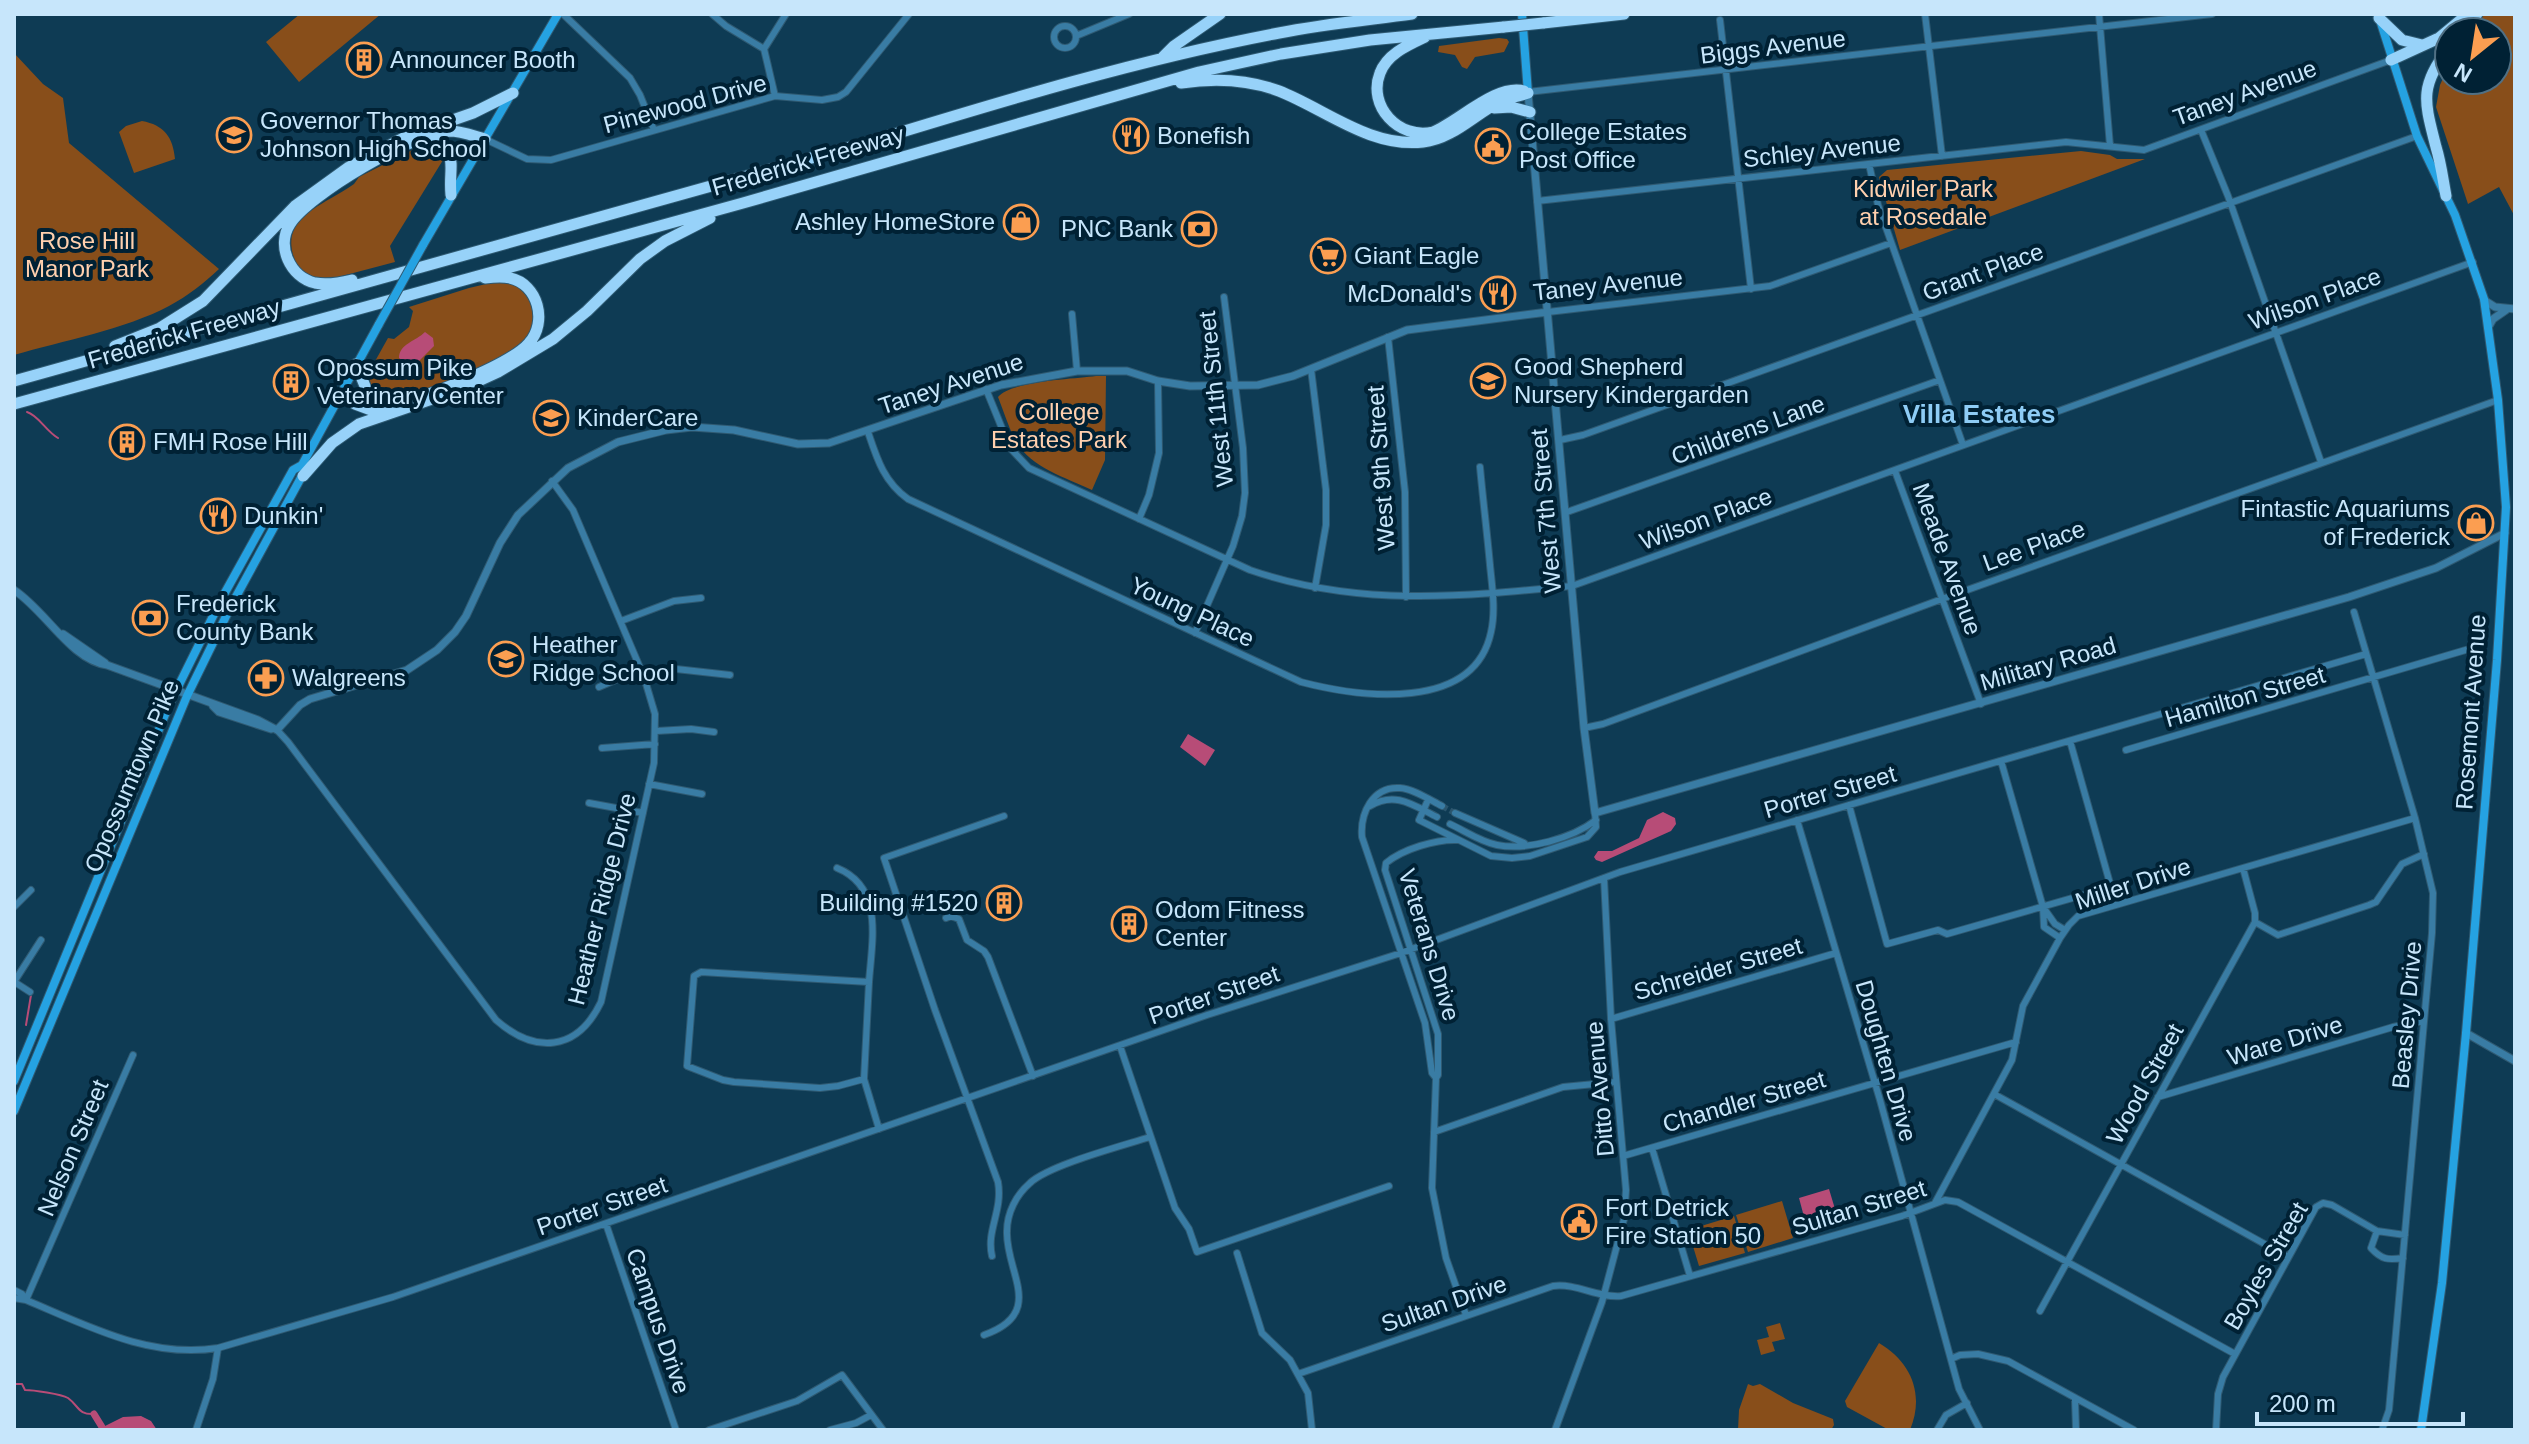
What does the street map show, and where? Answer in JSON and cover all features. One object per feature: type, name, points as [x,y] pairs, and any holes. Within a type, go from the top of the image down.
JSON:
[{"type":"highway","points":[[1163,58],[1174,46],[1220,14]]},
{"type":"highway","name":"Frederick Freeway","points":[[14,381],[1163,58],[1281,32],[1412,14]]},
{"type":"highway","name":"Frederick Freeway","points":[[14,404],[743,203],[1199,72],[1281,54],[1370,40],[1624,14]]},
{"type":"highway","points":[[2391,60],[2426,45],[2468,14]]},
{"type":"highway","points":[[2379,16],[2402,40],[2426,45]]},
{"type":"highway","points":[[1435,33],[1395,53],[1379,75],[1381,104],[1390,121],[1399,127],[1411,133],[1433,132],[1502,92],[1520,89],[1528,93]]},
{"type":"highway","points":[[2391,60],[2421,55],[2433,49]]},
{"type":"highway","points":[[2433,71],[2426,94],[2427,119],[2446,196]]},
{"type":"highway","points":[[1130,91],[1207,80],[1250,83],[1286,94],[1359,130],[1409,142],[1435,139],[1500,102],[1528,93]]},
{"type":"highway","points":[[96,358],[115,346],[167,324],[203,301],[276,223],[333,177],[387,146],[484,108],[513,93]]},
{"type":"highway","points":[[1490,109],[1511,107],[1530,112]]},
{"type":"highway","points":[[447,122],[475,129],[485,139]]},
{"type":"highway","points":[[380,278],[328,283],[303,278],[287,258],[284,244],[288,228],[297,216],[341,182],[428,136],[449,131],[485,139]]},
{"type":"highway","points":[[428,136],[450,152],[451,195]]},
{"type":"highway","points":[[341,393],[354,399],[355,404],[363,409],[382,410],[443,397],[498,372],[553,339],[587,311],[640,259],[665,241],[743,203]]},
{"type":"highway","points":[[303,470],[339,437],[382,410],[460,382],[520,350],[534,336],[539,323],[537,303],[518,281],[490,278],[445,284]]},
{"type":"highway","points":[[356,364],[367,391],[382,410]]},
{"type":"main road","name":"Opossumtown Pike","points":[[14,1111],[187,696],[228,613],[356,364],[451,195],[561,14]]},
{"type":"main road","name":"West 7th Street","points":[[1522,14],[1528,93]]},
{"type":"main road","name":"Rosemont Avenue","points":[[2379,16],[2417,136],[2446,196],[2473,262],[2484,299],[2510,506],[2505,533],[2466,1033],[2442,1283],[2421,1430]]},
{"type":"main road","name":"Opossumtown Pike","points":[[14,1081],[175,691],[293,470],[303,470]]},
{"type":"street","points":[[561,14],[630,78],[654,130]]},
{"type":"street","points":[[712,14],[716,20],[764,49]]},
{"type":"street","points":[[775,96],[764,49],[786,14]]},
{"type":"street","name":"Pinewood Drive","points":[[485,139],[527,159],[551,160],[775,96],[822,100],[838,97],[846,92],[909,14]]},
{"type":"street","points":[[1076,36],[1129,14]]},
{"type":"street","points":[[1925,14],[1942,156]]},
{"type":"street","points":[[2099,14],[2110,146]]},
{"type":"street","name":"Biggs Avenue","points":[[1528,93],[2212,14]]},
{"type":"street","points":[[1720,20],[1751,289]]},
{"type":"street","name":"Taney Avenue","points":[[2110,146],[2144,150],[2391,60]]},
{"type":"street","name":"West 7th Street","points":[[1528,93],[1584,728],[1596,817]]},
{"type":"street","points":[[2201,130],[2230,202],[2321,462]]},
{"type":"street","name":"Grant Place","points":[[1560,440],[1583,435],[2417,136]]},
{"type":"street","name":"Schley Avenue","points":[[1537,201],[2066,142],[2110,146]]},
{"type":"street","points":[[1869,164],[1878,205],[1963,445]]},
{"type":"street","name":"Taney Avenue","points":[[277,730],[300,705],[310,699],[407,670],[444,645],[466,616],[518,515],[552,481],[581,459],[618,442],[666,430],[716,428],[813,445],[847,439],[986,389],[1077,371],[1127,371],[1158,381],[1190,386],[1235,387],[1273,382],[1407,330],[1751,289],[1796,279],[1891,243]]},
{"type":"street","name":"Wilson Place","points":[[986,389],[1010,448],[1029,468],[1277,579],[1348,594],[1406,597],[1492,594],[1572,586],[2473,262]]},
{"type":"street","name":"West 11th Street","points":[[1195,633],[1228,559],[1238,530],[1245,493],[1243,448],[1224,297]]},
{"type":"street","points":[[2484,299],[2491,306],[2511,310]]},
{"type":"street","points":[[2489,326],[2493,319],[2511,310]]},
{"type":"street","points":[[1072,314],[1077,371]]},
{"type":"street","name":"West 9th Street","points":[[1388,337],[1405,492],[1406,597]]},
{"type":"street","points":[[1311,369],[1326,490],[1326,525],[1315,588]]},
{"type":"street","name":"Childrens Lane","points":[[1567,512],[1940,380]]},
{"type":"street","points":[[1139,519],[1149,495],[1159,453],[1158,381]]},
{"type":"street","name":"Lee Place","points":[[1584,728],[1603,724],[2498,400]]},
{"type":"street","name":"Young Place","points":[[868,432],[886,479],[908,499],[1313,685],[1368,695],[1433,689],[1457,680],[1479,660],[1491,632],[1492,594],[1480,467]]},
{"type":"street","name":"Meade Avenue","points":[[1895,471],[1981,704]]},
{"type":"street","name":"Heather Ridge Drive","points":[[277,730],[496,1020],[512,1034],[537,1044],[556,1042],[576,1034],[594,1016],[601,1002],[649,784],[656,731],[646,681],[573,510],[552,481]]},
{"type":"street","name":"Military Road","points":[[1596,817],[2425,573],[2505,533]]},
{"type":"street","points":[[14,590],[62,634],[107,665],[213,706],[219,712],[277,730]]},
{"type":"street","points":[[621,621],[674,601],[701,598]]},
{"type":"street","name":"Beasley Drive","points":[[2354,612],[2415,818],[2433,893],[2389,1410],[2382,1430]]},
{"type":"street","name":"Hamilton Street","points":[[2126,750],[2469,649]]},
{"type":"street","name":"Porter Street","points":[[26,1300],[136,1344],[187,1351],[218,1348],[389,1298],[1318,978],[1411,950],[1604,878],[2366,654]]},
{"type":"street","points":[[599,687],[641,669]]},
{"type":"street","points":[[646,681],[676,669],[730,675]]},
{"type":"street","points":[[656,731],[691,729],[714,732]]},
{"type":"street","points":[[1849,805],[1887,944],[1938,930],[1947,934],[2043,907],[2111,887],[2070,741]]},
{"type":"street","points":[[602,748],[655,744]]},
{"type":"street","points":[[2001,761],[2043,907],[2044,927],[2060,938]]},
{"type":"street","points":[[649,784],[702,794]]},
{"type":"street","points":[[1366,809],[1379,793],[1400,788],[1442,806]]},
{"type":"street","points":[[1366,809],[1382,799],[1393,799],[1437,817]]},
{"type":"street","points":[[1428,800],[1419,820],[1491,856],[1530,856],[1587,837],[1596,827],[1596,817]]},
{"type":"street","points":[[589,803],[643,813]]},
{"type":"street","name":"Veterans Drive","points":[[1366,809],[1361,822],[1362,837],[1425,1023],[1432,1073],[1436,1078]]},
{"type":"street","points":[[1455,813],[1520,843],[1532,844]]},
{"type":"street","points":[[992,1256],[990,1238],[1000,1198],[998,1182],[884,858],[1004,816]]},
{"type":"street","points":[[1450,824],[1494,845],[1532,844],[1574,833],[1596,817]]},
{"type":"street","name":"Miller Drive","points":[[1935,1203],[2012,1060],[2023,1006],[2060,938],[2078,916],[2415,818]]},
{"type":"street","name":"Doughten Drive","points":[[1797,820],[1959,1389],[1980,1430]]},
{"type":"street","name":"Veterans Drive","points":[[1458,840],[1444,839],[1394,857],[1386,863],[1385,870],[1438,1034],[1440,1055],[1436,1078],[1432,1188],[1446,1258],[1466,1315]]},
{"type":"street","points":[[2243,868],[2255,922],[2278,935],[2376,902],[2402,864],[2424,854]]},
{"type":"street","points":[[837,868],[858,881],[871,903],[872,943],[864,1079],[879,1129]]},
{"type":"street","name":"Ditto Avenue","points":[[1555,1430],[1604,1296],[1624,1219],[1626,1190],[1611,1019],[1604,878]]},
{"type":"street","points":[[14,907],[31,890]]},
{"type":"street","points":[[2043,907],[2055,924],[2065,930]]},
{"type":"street","points":[[946,918],[959,919],[967,940],[988,957],[1033,1076]]},
{"type":"street","name":"Wood Street","points":[[2040,1311],[2255,922]]},
{"type":"street","points":[[30,992],[15,983],[41,940]]},
{"type":"street","name":"Schreider Street","points":[[1611,1019],[1836,953]]},
{"type":"street","points":[[864,1079],[831,1087],[777,1085],[723,1080],[687,1066],[691,980],[701,972],[869,982]]},
{"type":"street","name":"Ware Drive","points":[[2158,1097],[2393,1027],[2423,1021]]},
{"type":"street","points":[[2466,1033],[2515,1061]]},
{"type":"street","name":"Chandler Street","points":[[1623,1156],[2016,1042]]},
{"type":"street","points":[[1120,1046],[1175,1208],[1189,1229],[1197,1252],[1389,1186]]},
{"type":"street","name":"Nelson Street","points":[[26,1300],[133,1055]]},
{"type":"street","points":[[14,1081],[24,1085]]},
{"type":"street","points":[[1434,1132],[1563,1087],[1616,1082]]},
{"type":"street","points":[[1994,1094],[2288,1257]]},
{"type":"street","points":[[984,1335],[1007,1323],[1019,1300],[1018,1278],[1009,1252],[1006,1230],[1013,1206],[1023,1190],[1044,1173],[1150,1137]]},
{"type":"street","points":[[1652,1148],[1690,1276]]},
{"type":"street","name":"Sultan Street","points":[[1604,1296],[1621,1296],[1948,1200],[1958,1202],[2235,1354]]},
{"type":"street","name":"Boyles Street","points":[[2216,1430],[2218,1394],[2223,1377],[2316,1207],[2323,1203],[2332,1205],[2377,1231],[2405,1235]]},
{"type":"street","name":"Campus Drive","points":[[606,1224],[676,1430]]},
{"type":"street","points":[[2377,1231],[2371,1248],[2388,1260],[2403,1258]]},
{"type":"street","points":[[1237,1253],[1262,1333],[1284,1352],[1308,1393],[1312,1430]]},
{"type":"street","name":"Sultan Drive","points":[[1298,1374],[1553,1286],[1569,1286],[1604,1296]]},
{"type":"street","points":[[14,1290],[26,1300]]},
{"type":"street","points":[[14,1298],[26,1300]]},
{"type":"street","points":[[196,1430],[213,1379],[218,1348]]},
{"type":"street","points":[[1951,1359],[1978,1354],[2000,1358],[2134,1430]]},
{"type":"street","points":[[709,1430],[797,1401],[842,1375],[883,1430]]},
{"type":"street","points":[[2075,1399],[2076,1430]]},
{"type":"street","points":[[1937,1430],[1946,1415],[1967,1403]]},
{"type":"street","points":[[830,1430],[871,1415]]},
{"type":"green space","points":[[300,14],[381,14],[299,82],[266,42]]},
{"type":"green space","points":[[2515,14],[2515,217],[2499,187],[2468,204],[2436,107],[2438,96],[2513,96],[2513,16],[2483,16]]},
{"type":"green space","points":[[1499,38],[1509,42],[1504,52],[1475,57],[1467,69],[1462,67],[1455,55],[1438,52],[1439,46]]},
{"type":"green space","name":"Rose Hill Manor Park","points":[[14,53],[43,84],[63,98],[69,143],[219,269],[183,298],[152,314],[114,328],[14,355]]},
{"type":"green space","points":[[142,121],[166,133],[175,159],[134,173],[119,132]]},
{"type":"green space","points":[[420,146],[432,146],[444,155],[443,160],[390,246],[395,262],[323,281],[301,273],[293,255],[291,240],[302,218],[354,184],[359,177]]},
{"type":"green space","name":"Kidwiler Park at Rosedale","points":[[2081,151],[2117,159],[2145,159],[1900,250],[1879,177],[1887,170]]},
{"type":"green space","points":[[499,281],[523,289],[535,308],[534,326],[522,346],[455,380],[415,395],[386,400],[371,389],[369,372],[388,338],[394,339],[409,327],[413,311],[409,307]]},
{"type":"green space","name":"College Estates Park","points":[[1106,376],[1105,460],[1092,490],[1028,457],[1014,438],[998,397],[1029,384]]},
{"type":"green space","points":[[1782,1201],[1793,1238],[1748,1252],[1736,1215]]},
{"type":"green space","points":[[1734,1216],[1745,1253],[1699,1266],[1688,1230]]},
{"type":"green space","points":[[1780,1323],[1785,1339],[1772,1342],[1775,1351],[1761,1355],[1757,1340],[1769,1337],[1766,1327]]},
{"type":"green space","points":[[1879,1343],[1899,1360],[1912,1380],[1916,1404],[1910,1430],[1889,1430],[1847,1407],[1845,1401]]},
{"type":"green space","points":[[1748,1384],[1760,1384],[1793,1403],[1833,1419],[1834,1425],[1831,1430],[1738,1430],[1739,1410]]},
{"type":"shaded area","points":[[425,332],[433,338],[434,346],[412,368],[399,358],[400,353]]},
{"type":"shaded area","points":[[1188,734],[1215,750],[1205,766],[1180,747]]},
{"type":"shaded area","points":[[1663,812],[1675,818],[1676,824],[1671,831],[1602,862],[1596,860],[1594,857],[1598,851],[1612,851],[1639,838],[1647,820]]},
{"type":"shaded area","points":[[1829,1189],[1838,1219],[1807,1228],[1799,1198]]},
{"type":"shaded area","points":[[141,1416],[151,1421],[157,1430],[97,1430],[123,1417]]},
{"type":"waterway","points":[[27,412],[58,438]]},
{"type":"waterway","points":[[26,1025],[31,995]]},
{"type":"waterway","points":[[14,1384],[22,1384],[25,1390],[68,1398],[82,1411],[94,1414]]},
{"type":"waterway","points":[[94,1414],[102,1427]]},
{"type":"tunnel","points":[[1442,806],[1455,813]]},
{"type":"place","name":"Announcer Booth","points":[[364,60]]},
{"type":"place","name":"Governor Thomas Johnson High School","points":[[234,135]]},
{"type":"place","name":"Bonefish","points":[[1131,136]]},
{"type":"place","name":"College Estates Post Office","points":[[1493,146]]},
{"type":"place","name":"Ashley HomeStore","points":[[1021,222]]},
{"type":"place","name":"PNC Bank","points":[[1199,229]]},
{"type":"place","name":"Giant Eagle","points":[[1328,256]]},
{"type":"place","name":"McDonald's","points":[[1498,294]]},
{"type":"place","name":"Good Shepherd Nursery Kindergarden","points":[[1488,381]]},
{"type":"place","name":"Opossum Pike Veterinary Center","points":[[291,382]]},
{"type":"place","name":"KinderCare","points":[[551,418]]},
{"type":"place","name":"FMH Rose Hill","points":[[127,442]]},
{"type":"place","name":"Dunkin'","points":[[218,516]]},
{"type":"place","name":"Fintastic Aquariums of Frederick","points":[[2476,523]]},
{"type":"place","name":"Frederick County Bank","points":[[150,618]]},
{"type":"place","name":"Heather Ridge School","points":[[506,659]]},
{"type":"place","name":"Walgreens","points":[[266,678]]},
{"type":"place","name":"Building #1520","points":[[1004,903]]},
{"type":"place","name":"Odom Fitness Center","points":[[1129,924]]},
{"type":"place","name":"Fort Detrick Fire Station 50","points":[[1579,1222]]},
{"type":"district","name":"Villa Estates","points":[[1979,414]]}]
